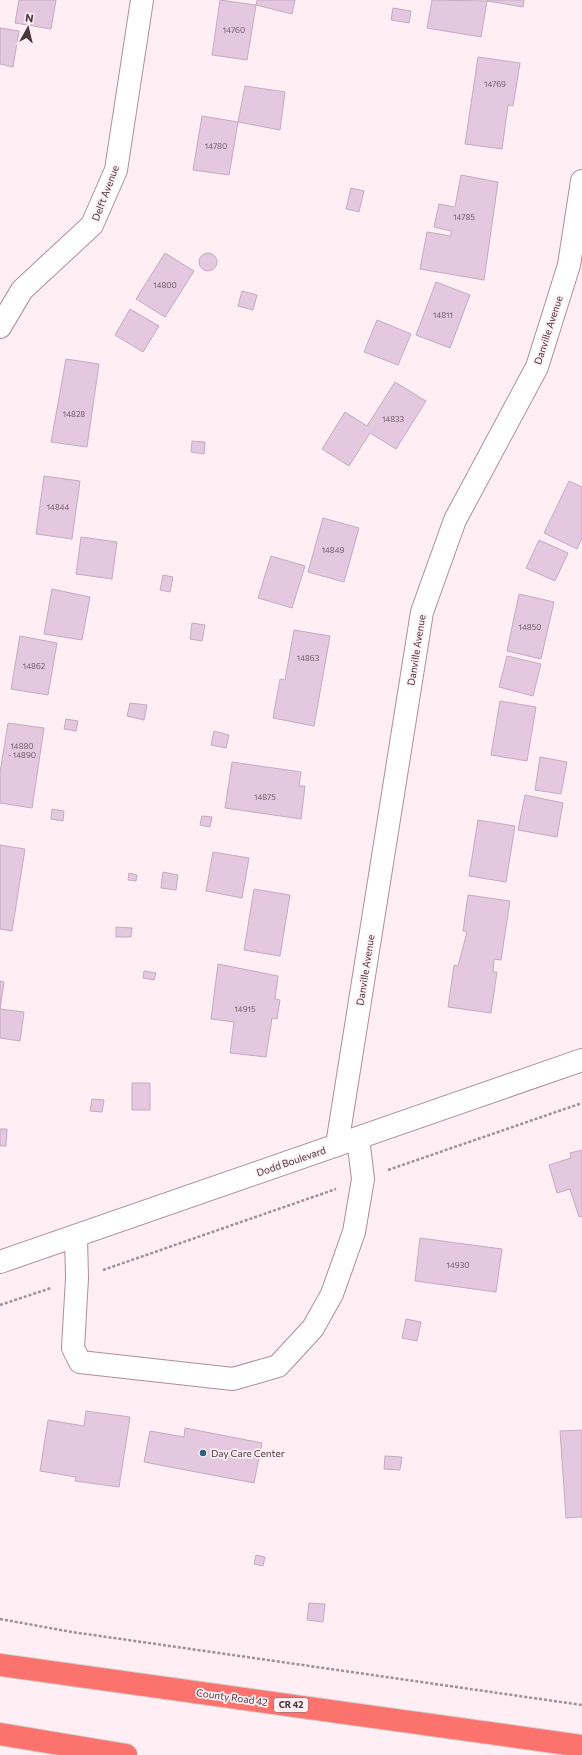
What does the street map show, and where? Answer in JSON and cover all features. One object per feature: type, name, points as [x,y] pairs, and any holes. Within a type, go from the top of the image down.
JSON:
[{"type":"highway","name":"County Road 42","points":[[0,1665],[582,1746]]},
{"type":"highway","points":[[0,1734],[126,1755]]},
{"type":"street","name":"Delft Avenue","points":[[0,327],[22,290],[92,225],[116,170],[142,0]]},
{"type":"street","name":"Danville Avenue","points":[[337,1145],[422,612],[455,520],[537,367],[569,265],[582,181]]},
{"type":"street","name":"Dodd Boulevard","points":[[0,1262],[582,1060]]},
{"type":"street","points":[[76,1236],[77,1278],[73,1348],[80,1362],[233,1379],[278,1366],[313,1328],[332,1294],[354,1232],[363,1179],[358,1138]]},
{"type":"path","points":[[0,1305],[582,1103]]},
{"type":"path","points":[[0,1619],[72,1632],[582,1705]]},
{"type":"building","points":[[19,0],[56,0],[51,29],[15,23]]},
{"type":"building","points":[[220,0],[256,5],[247,60],[212,55]]},
{"type":"building","points":[[257,0],[295,0],[292,14],[256,5]]},
{"type":"building","points":[[432,0],[487,1],[481,37],[427,28]]},
{"type":"building","points":[[487,0],[524,0],[523,7]]},
{"type":"building","points":[[393,8],[411,11],[409,23],[391,20]]},
{"type":"building","points":[[0,28],[19,31],[13,67],[0,64]]},
{"type":"building","points":[[478,57],[520,63],[513,106],[508,105],[502,149],[465,144]]},
{"type":"building","points":[[245,86],[285,92],[280,130],[238,122]]},
{"type":"building","points":[[202,116],[238,122],[229,175],[193,170]]},
{"type":"building","points":[[461,175],[498,182],[484,280],[420,269],[427,232],[451,236],[451,231],[434,227],[439,204],[455,207]]},
{"type":"building","points":[[351,188],[364,191],[359,212],[346,209]]},
{"type":"building","points":[[165,253],[194,271],[165,317],[136,299]]},
{"type":"building","points":[[204,253],[212,253],[217,258],[215,269],[212,271],[204,271],[199,266],[199,258]]},
{"type":"building","points":[[436,282],[470,295],[450,348],[416,335]]},
{"type":"building","points":[[242,291],[257,295],[253,310],[238,306]]},
{"type":"building","points":[[130,309],[159,326],[143,352],[115,335]]},
{"type":"building","points":[[377,320],[411,334],[398,365],[364,352]]},
{"type":"building","points":[[66,359],[99,364],[87,447],[51,442]]},
{"type":"building","points":[[395,382],[426,401],[396,449],[370,433],[349,466],[322,449],[345,412],[367,426]]},
{"type":"building","points":[[192,441],[205,442],[204,454],[191,452]]},
{"type":"building","points":[[44,476],[80,481],[72,539],[36,534]]},
{"type":"building","points":[[569,481],[582,487],[582,538],[577,549],[544,533]]},
{"type":"building","points":[[323,518],[359,528],[344,582],[308,572]]},
{"type":"building","points":[[81,537],[117,542],[112,579],[76,574]]},
{"type":"building","points":[[539,540],[568,553],[555,581],[526,568]]},
{"type":"building","points":[[271,556],[305,566],[292,608],[258,598]]},
{"type":"building","points":[[163,575],[173,577],[170,592],[160,590]]},
{"type":"building","points":[[52,589],[90,597],[82,640],[44,634]]},
{"type":"building","points":[[519,594],[554,602],[541,659],[507,651]]},
{"type":"building","points":[[192,623],[205,625],[202,641],[190,639]]},
{"type":"building","points":[[294,630],[330,636],[314,726],[273,718],[280,679],[285,680]]},
{"type":"building","points":[[20,636],[57,643],[48,695],[11,689]]},
{"type":"building","points":[[507,656],[541,664],[533,696],[499,687]]},
{"type":"building","points":[[500,701],[536,707],[527,761],[491,755]]},
{"type":"building","points":[[130,703],[147,705],[144,720],[127,716]]},
{"type":"building","points":[[66,719],[78,721],[76,731],[64,729]]},
{"type":"building","points":[[8,723],[44,728],[32,808],[0,803],[0,773]]},
{"type":"building","points":[[214,731],[229,735],[226,748],[211,745]]},
{"type":"building","points":[[540,757],[567,762],[561,794],[535,790]]},
{"type":"building","points":[[232,762],[301,772],[299,786],[305,786],[301,819],[225,808]]},
{"type":"building","points":[[525,795],[563,803],[557,837],[518,830]]},
{"type":"building","points":[[52,809],[64,811],[63,821],[51,819]]},
{"type":"building","points":[[202,816],[212,817],[210,827],[200,825]]},
{"type":"building","points":[[478,820],[515,826],[506,882],[469,876]]},
{"type":"building","points":[[0,845],[25,849],[12,931],[0,929]]},
{"type":"building","points":[[213,852],[249,858],[242,898],[206,891]]},
{"type":"building","points":[[163,872],[178,875],[176,890],[161,888]]},
{"type":"building","points":[[129,873],[137,875],[136,881],[128,880]]},
{"type":"building","points":[[254,889],[290,895],[280,956],[244,950]]},
{"type":"building","points":[[468,895],[510,901],[501,960],[494,959],[493,972],[497,972],[491,1013],[448,1007],[454,965],[458,966],[467,932],[463,931]]},
{"type":"building","points":[[116,927],[132,928],[131,937],[116,937]]},
{"type":"building","points":[[218,964],[278,976],[275,999],[280,1000],[277,1019],[272,1018],[266,1057],[230,1053],[234,1022],[211,1019]]},
{"type":"building","points":[[144,971],[156,973],[154,980],[143,978]]},
{"type":"building","points":[[0,981],[4,982],[0,1009]]},
{"type":"building","points":[[0,1009],[24,1012],[20,1041],[0,1038]]},
{"type":"building","points":[[132,1083],[150,1083],[150,1110],[132,1110]]},
{"type":"building","points":[[92,1099],[104,1100],[102,1112],[90,1111]]},
{"type":"building","points":[[0,1129],[7,1129],[6,1146],[0,1146]]},
{"type":"building","points":[[582,1150],[582,1216],[579,1217],[570,1189],[557,1193],[549,1165],[571,1158],[570,1153]]},
{"type":"building","points":[[420,1238],[502,1249],[496,1292],[415,1281]]},
{"type":"building","points":[[406,1319],[421,1322],[417,1341],[402,1338]]},
{"type":"building","points":[[86,1411],[130,1417],[119,1487],[75,1481],[76,1477],[40,1471],[48,1420],[84,1426]]},
{"type":"building","name":"Day Care Center","points":[[185,1428],[262,1443],[254,1483],[144,1462],[150,1431],[184,1437]]},
{"type":"building","points":[[582,1430],[582,1517],[566,1518],[560,1431]]},
{"type":"building","points":[[385,1456],[402,1457],[400,1470],[384,1469]]},
{"type":"building","points":[[256,1555],[265,1557],[263,1566],[254,1564]]},
{"type":"building","points":[[309,1603],[325,1604],[323,1622],[307,1620]]},
{"type":"place","name":"Day Care Center","points":[[203,1453]]}]
